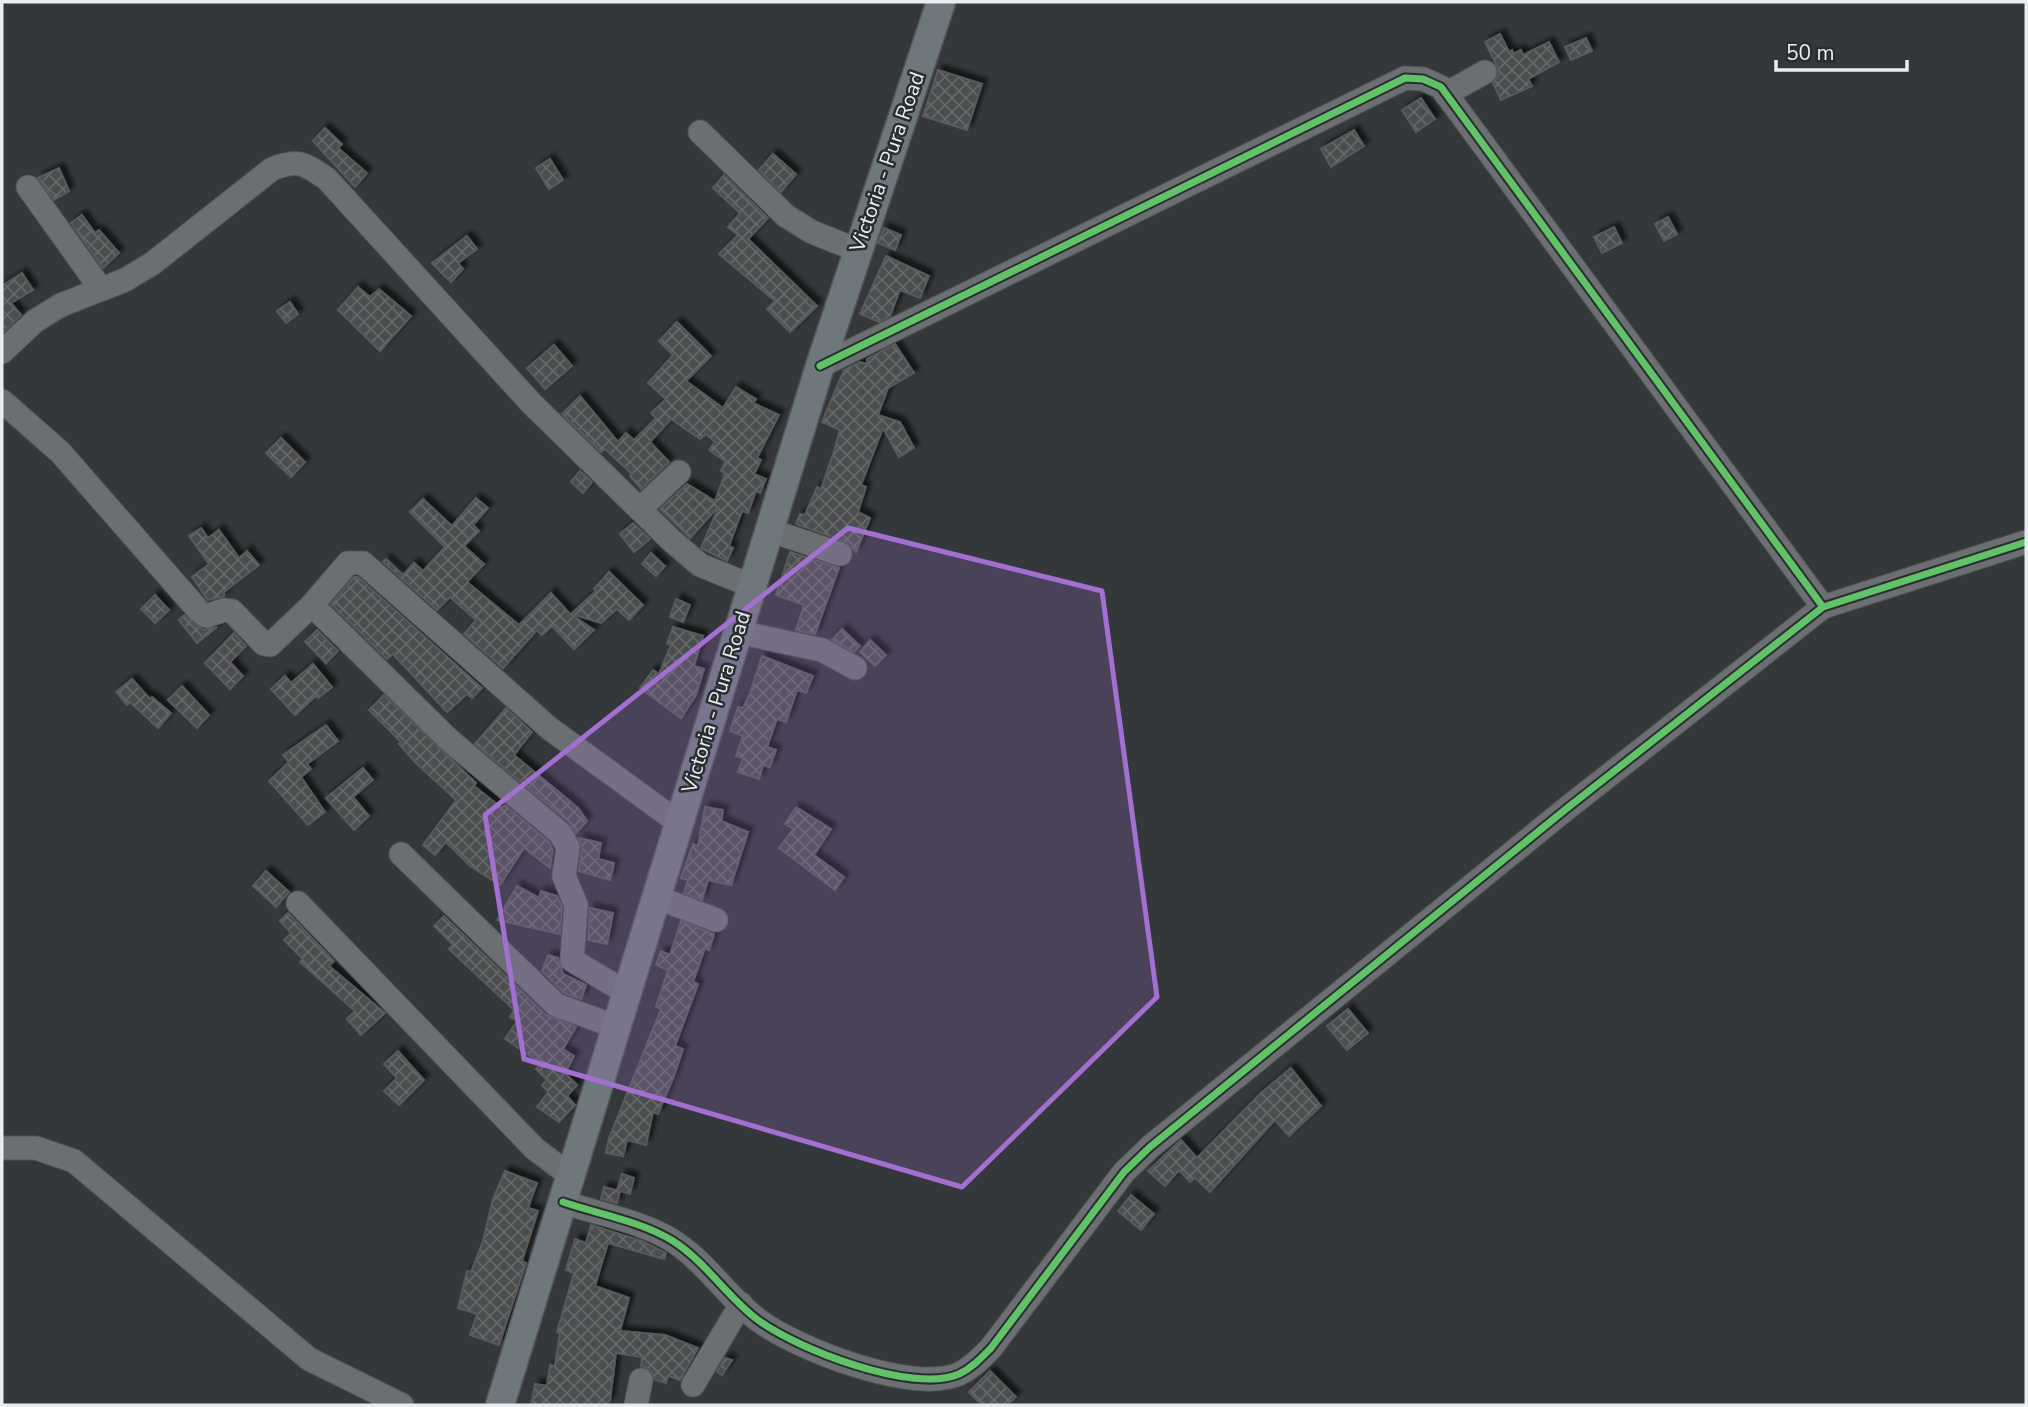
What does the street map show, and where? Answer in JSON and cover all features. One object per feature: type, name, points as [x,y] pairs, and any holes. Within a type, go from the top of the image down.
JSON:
[{"type":"main road","name":"Victoria - Pura Road","points":[[505,1404],[567,1189],[769,530],[857,250],[940,2]]},
{"type":"street","points":[[1446,94],[1485,72]]},
{"type":"street","points":[[820,366],[1405,78],[1423,79],[1441,87],[1823,607]]},
{"type":"street","points":[[700,132],[786,216],[812,232],[857,250]]},
{"type":"street","points":[[2,352],[35,321],[61,305],[125,280],[153,262],[272,169],[289,162],[306,165],[327,179],[531,403],[640,509],[700,565],[752,586]]},
{"type":"street","points":[[27,187],[101,289]]},
{"type":"street","points":[[2,401],[60,452],[206,616],[224,610],[232,611],[264,644],[270,645],[312,605],[348,563],[363,563],[549,728],[679,823]]},
{"type":"street","points":[[640,509],[679,472]]},
{"type":"street","points":[[769,530],[840,554]]},
{"type":"street","points":[[298,903],[535,1149],[567,1189],[670,1239],[691,1253],[757,1319],[784,1336],[840,1359],[900,1375],[934,1380],[958,1375],[974,1365],[1040,1287],[1124,1172],[1150,1147],[1577,800],[1823,607],[2026,542]]},
{"type":"street","points":[[312,605],[448,739],[561,832],[568,847],[564,876],[576,905],[572,960],[627,993]]},
{"type":"street","points":[[738,632],[822,650],[855,668]]},
{"type":"street","points":[[401,854],[556,1005],[617,1027]]},
{"type":"street","points":[[656,897],[716,920]]},
{"type":"street","points":[[2,1148],[36,1148],[74,1161],[309,1359],[402,1405]]},
{"type":"street","points":[[693,1385],[741,1304]]},
{"type":"street","points":[[636,1405],[641,1380]]},
{"type":"highlighted area","points":[[848,528],[1102,591],[1157,997],[962,1187],[524,1059],[485,815]]},
{"type":"building","points":[[1500,34],[1509,52],[1512,50],[1513,54],[1521,50],[1523,55],[1549,42],[1559,62],[1528,79],[1532,86],[1501,100],[1493,83],[1499,73],[1485,42]]},
{"type":"building","points":[[1586,38],[1592,51],[1571,60],[1565,47]]},
{"type":"building","points":[[938,70],[982,84],[967,130],[923,116]]},
{"type":"building","points":[[1421,98],[1435,119],[1416,132],[1402,110]]},
{"type":"building","points":[[325,128],[342,144],[338,148],[367,173],[355,187],[313,141]]},
{"type":"building","points":[[1354,130],[1364,146],[1331,167],[1321,149]]},
{"type":"building","points":[[773,154],[796,174],[781,192],[759,170]]},
{"type":"building","points":[[550,159],[563,180],[549,189],[536,168]]},
{"type":"building","points":[[59,168],[69,191],[54,200],[38,178]]},
{"type":"building","points":[[724,175],[768,218],[748,239],[817,306],[790,332],[767,309],[775,301],[719,254],[738,235],[728,227],[740,213],[713,188]]},
{"type":"building","points":[[82,215],[95,233],[99,230],[119,253],[103,268],[71,223]]},
{"type":"building","points":[[1668,217],[1677,234],[1664,241],[1655,224]]},
{"type":"building","points":[[1614,227],[1622,243],[1602,253],[1594,237]]},
{"type":"building","points":[[884,228],[901,235],[895,250],[878,243]]},
{"type":"building","points":[[467,236],[477,249],[458,263],[463,269],[451,282],[432,263]]},
{"type":"building","points":[[886,256],[929,276],[920,298],[900,290],[890,316],[879,322],[860,314]]},
{"type":"building","points":[[22,273],[33,290],[11,303],[21,315],[2,333],[2,286]]},
{"type":"building","points":[[358,287],[370,297],[379,289],[411,316],[380,351],[338,310]]},
{"type":"building","points":[[290,302],[298,314],[286,323],[277,311]]},
{"type":"building","points":[[677,322],[711,356],[686,381],[723,408],[736,387],[756,399],[753,403],[779,415],[757,458],[761,460],[754,474],[766,479],[760,493],[756,491],[748,513],[742,511],[729,546],[733,548],[727,561],[701,548],[719,506],[690,538],[660,509],[687,484],[715,501],[725,473],[721,471],[725,461],[709,450],[715,442],[706,434],[700,439],[671,419],[650,442],[669,462],[641,489],[630,476],[632,474],[605,449],[601,452],[562,414],[580,396],[618,442],[626,433],[634,440],[656,418],[651,413],[666,399],[648,383],[673,355],[659,341]]},
{"type":"building","points":[[895,344],[914,373],[888,388],[878,415],[900,422],[914,448],[899,457],[883,428],[861,485],[866,487],[858,512],[870,518],[856,552],[844,541],[796,524],[800,514],[805,515],[817,487],[821,489],[833,454],[840,430],[822,422],[844,370],[860,362],[867,364],[867,359]]},
{"type":"building","points":[[554,345],[572,366],[545,389],[527,368]]},
{"type":"building","points":[[281,438],[305,462],[291,477],[266,453]]},
{"type":"building","points":[[580,471],[592,482],[583,493],[571,482]]},
{"type":"building","points":[[476,498],[488,508],[473,525],[479,531],[464,546],[484,564],[467,582],[519,625],[551,593],[569,613],[594,630],[574,649],[552,626],[542,635],[537,630],[503,668],[464,634],[476,620],[450,597],[437,610],[383,562],[386,559],[403,575],[414,563],[423,571],[445,547],[410,512],[423,499],[452,526]]},
{"type":"building","points":[[633,523],[650,539],[634,552],[620,534]]},
{"type":"building","points":[[201,528],[208,538],[219,530],[239,558],[247,551],[259,565],[224,592],[224,596],[208,600],[192,577],[209,564],[189,536]]},
{"type":"building","points":[[790,552],[839,568],[815,634],[796,630],[804,605],[776,595]]},
{"type":"building","points":[[651,553],[665,566],[656,576],[642,564]]},
{"type":"building","points":[[609,572],[643,605],[629,620],[617,609],[601,623],[571,614],[596,591],[594,589]]},
{"type":"building","points":[[354,577],[358,577],[482,688],[472,698],[467,694],[447,712],[393,654],[387,659],[331,604]]},
{"type":"building","points":[[155,595],[169,610],[155,623],[141,609]]},
{"type":"building","points":[[676,599],[690,605],[683,622],[670,617]]},
{"type":"building","points":[[184,615],[203,630],[217,627],[197,643],[179,620]]},
{"type":"building","points":[[673,627],[703,636],[694,666],[704,669],[696,695],[681,718],[640,688],[653,670],[659,674],[671,645],[667,644]]},
{"type":"building","points":[[842,629],[860,646],[854,652],[832,640]]},
{"type":"building","points":[[317,630],[338,651],[326,663],[305,642]]},
{"type":"building","points":[[234,633],[246,646],[230,662],[243,676],[230,689],[205,663]]},
{"type":"building","points":[[870,640],[886,655],[875,666],[860,652]]},
{"type":"building","points":[[762,656],[813,676],[806,693],[797,690],[786,722],[777,719],[767,747],[776,750],[770,767],[763,765],[759,779],[738,772],[743,758],[736,756],[743,736],[730,731],[738,707],[743,708],[750,693]]},
{"type":"building","points":[[313,664],[332,687],[318,698],[316,696],[295,715],[271,689],[285,676],[291,683]]},
{"type":"building","points":[[132,679],[150,699],[152,697],[171,713],[158,728],[130,702],[127,705],[116,692]]},
{"type":"building","points":[[182,686],[209,715],[197,728],[168,700]]},
{"type":"building","points":[[384,695],[476,783],[474,786],[502,808],[505,805],[549,842],[553,850],[550,868],[524,848],[500,885],[470,866],[446,842],[435,855],[423,845],[456,800],[416,763],[399,744],[401,742],[369,710]]},
{"type":"building","points":[[506,708],[532,732],[514,755],[578,808],[587,821],[576,833],[569,822],[475,744]]},
{"type":"building","points":[[326,725],[338,741],[307,764],[311,769],[301,777],[325,812],[308,825],[269,781],[289,762],[283,755]]},
{"type":"building","points":[[363,768],[373,780],[353,797],[369,816],[354,830],[326,798]]},
{"type":"building","points":[[705,807],[723,810],[721,821],[748,832],[731,885],[708,880],[702,900],[684,893],[688,880],[681,878],[693,844],[698,846]]},
{"type":"building","points":[[796,807],[831,829],[814,855],[844,877],[835,890],[779,848],[793,829],[785,824]]},
{"type":"building","points":[[579,838],[601,843],[598,859],[614,863],[610,880],[579,871],[582,849]]},
{"type":"building","points":[[266,871],[289,892],[276,907],[253,886]]},
{"type":"building","points":[[517,886],[539,898],[541,891],[557,896],[562,907],[560,934],[497,920]]},
{"type":"building","points":[[590,908],[613,913],[607,944],[588,940]]},
{"type":"building","points":[[288,913],[334,961],[329,966],[385,1013],[361,1035],[347,1019],[355,1011],[300,962],[303,959],[284,940],[291,933],[280,921]]},
{"type":"building","points":[[444,916],[546,1015],[576,1027],[563,1049],[574,1056],[565,1073],[577,1085],[567,1096],[575,1105],[559,1122],[537,1107],[548,1092],[542,1085],[547,1080],[536,1069],[541,1063],[505,1039],[517,1021],[510,1017],[514,1010],[449,949],[453,945],[434,926]]},
{"type":"building","points":[[681,921],[714,934],[709,950],[705,948],[693,982],[698,984],[675,1046],[683,1049],[658,1114],[653,1112],[646,1145],[627,1140],[623,1156],[606,1153],[609,1138],[661,1009],[656,1007],[668,970],[656,965],[661,951],[670,955]]},
{"type":"building","points":[[548,955],[558,958],[563,974],[586,985],[581,999],[564,993],[542,971]]},
{"type":"building","points":[[1348,1009],[1368,1033],[1347,1050],[1327,1026]]},
{"type":"building","points":[[398,1051],[424,1080],[399,1105],[384,1091],[397,1078],[384,1064]]},
{"type":"building","points":[[1291,1068],[1321,1106],[1289,1136],[1275,1120],[1210,1192],[1195,1178],[1190,1182],[1179,1170],[1165,1186],[1148,1171],[1181,1140],[1197,1158],[1262,1092]]},
{"type":"building","points":[[505,1171],[537,1183],[528,1208],[538,1211],[522,1261],[526,1263],[499,1345],[470,1335],[477,1314],[458,1308],[467,1271],[471,1272],[483,1241],[493,1199]]},
{"type":"building","points":[[622,1174],[634,1178],[630,1194],[617,1190]]},
{"type":"building","points":[[604,1187],[620,1191],[617,1203],[601,1199]]},
{"type":"building","points":[[1131,1195],[1154,1214],[1141,1230],[1118,1211]]},
{"type":"building","points":[[591,1225],[642,1241],[666,1253],[664,1259],[608,1243],[595,1286],[629,1298],[620,1331],[665,1335],[698,1348],[680,1380],[668,1376],[666,1383],[655,1380],[651,1370],[641,1366],[642,1357],[616,1353],[610,1400],[606,1405],[531,1405],[535,1384],[547,1386],[550,1365],[555,1366],[560,1333],[557,1332],[574,1273],[566,1270],[575,1239],[586,1243]]},
{"type":"building","points":[[725,1358],[732,1360],[722,1375],[717,1372]]},
{"type":"building","points":[[990,1371],[1016,1397],[1007,1405],[982,1405],[969,1392]]},
{"type":"cycle path","points":[[820,366],[1405,78],[1423,79],[1441,87],[1823,607]]},
{"type":"cycle path","points":[[563,1202],[661,1234],[685,1249],[758,1320],[826,1355],[885,1373],[913,1378],[938,1379],[959,1374],[991,1348],[1124,1172],[1150,1147],[1566,809],[1823,607],[2026,542]]}]
